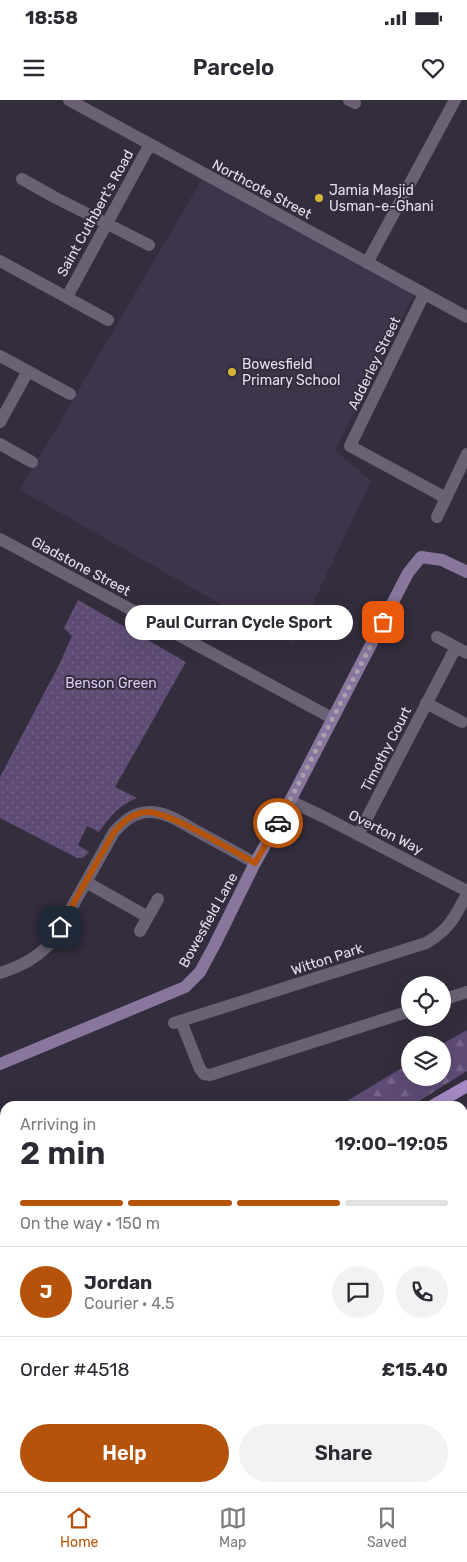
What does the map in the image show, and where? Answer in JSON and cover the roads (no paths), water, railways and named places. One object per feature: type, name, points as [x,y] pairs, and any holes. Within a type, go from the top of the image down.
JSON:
[{"type":"main road","points":[[441,1101],[467,1086]]},
{"type":"street","name":"Northcote Street","points":[[69,100],[467,317]]},
{"type":"street","points":[[367,263],[455,100]]},
{"type":"street","name":"Saint Cuthbert's Road","points":[[67,297],[150,144]]},
{"type":"street","points":[[22,179],[150,246]]},
{"type":"street","points":[[0,261],[108,320]]},
{"type":"street","name":"Adderley Street","points":[[424,294],[350,446],[446,498]]},
{"type":"street","points":[[0,356],[70,394]]},
{"type":"street","points":[[0,422],[28,371]]},
{"type":"street","points":[[0,444],[32,462]]},
{"type":"street","points":[[437,518],[467,454]]},
{"type":"street","name":"Gladstone Street","points":[[0,539],[332,718]]},
{"type":"street","name":"Bowesfield Lane","points":[[0,1064],[185,987],[200,972],[255,863],[290,801],[408,573],[421,557],[442,560],[467,572]]},
{"type":"street","name":"Timothy Court","points":[[358,835],[426,703],[461,650],[437,637]]},
{"type":"street","name":"Timothy Court","points":[[426,703],[462,722]]},
{"type":"street","name":"Overton Way","points":[[290,801],[467,892]]},
{"type":"street","points":[[0,973],[24,964],[38,956],[54,939],[114,832],[126,819],[136,814],[156,812],[173,818],[255,863]]},
{"type":"street","points":[[86,882],[148,917]]},
{"type":"street","name":"Witton Park","points":[[401,1014],[210,1075],[204,1074],[200,1069],[178,1022],[426,943],[446,929],[454,919],[467,892]]},
{"type":"street","points":[[140,932],[158,899]]},
{"type":"street","points":[[451,997],[467,992]]},
{"type":"place","name":"Jamia Masjid Usman-e-Ghani","points":[[319,198]]},
{"type":"place","name":"Bowesfield Primary School","points":[[232,372]]},
{"type":"place","name":"Paul Curran Cycle Sport","points":[[383,622]]},
{"type":"park label","name":"Benson Green","points":[[111,683]]}]
